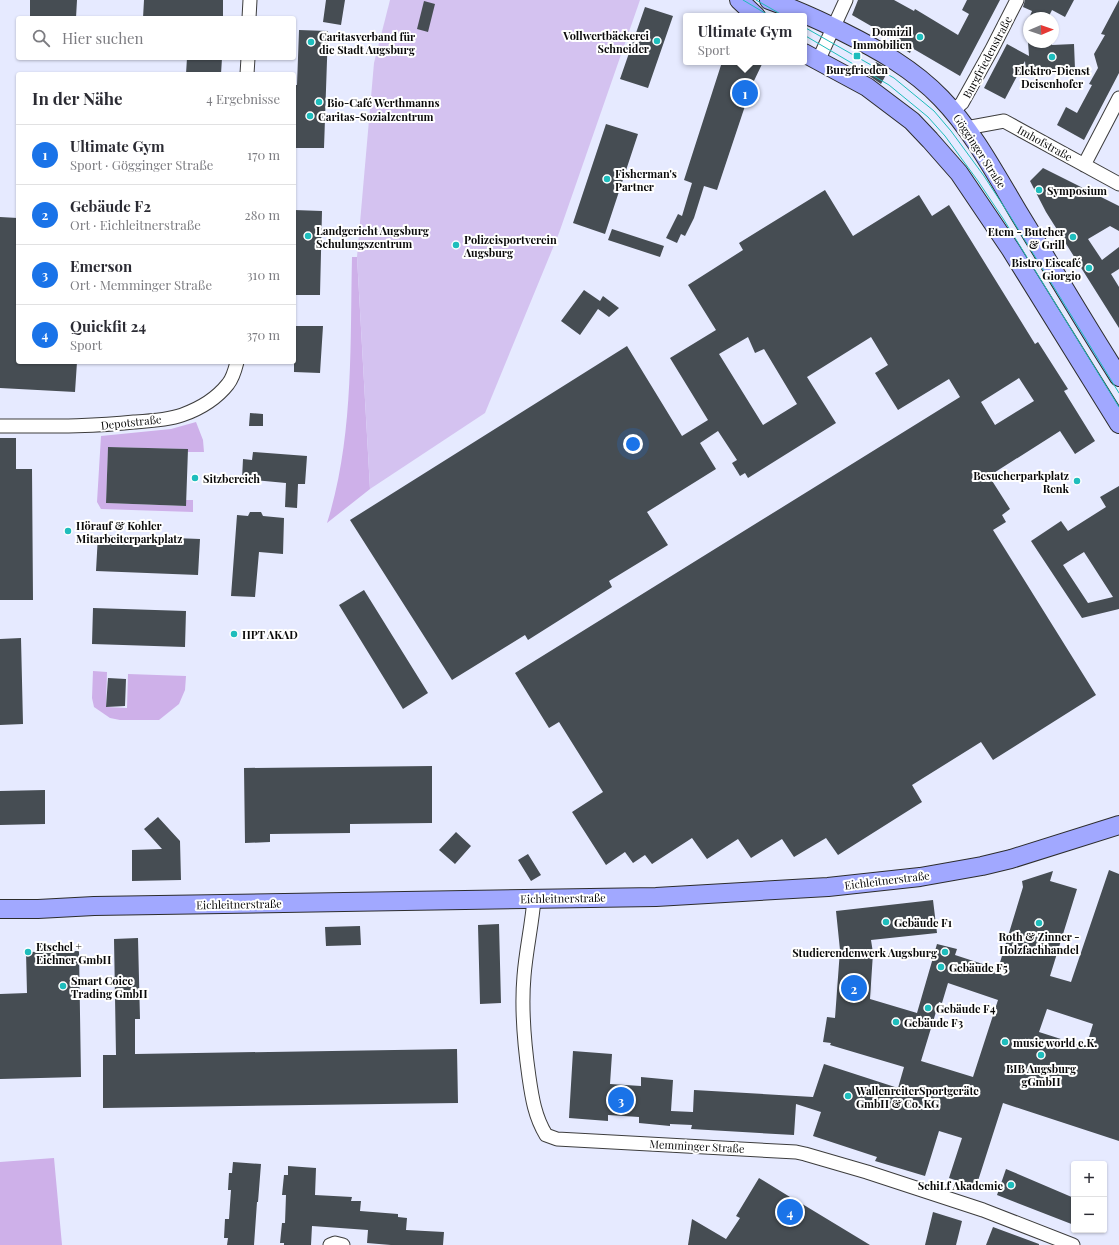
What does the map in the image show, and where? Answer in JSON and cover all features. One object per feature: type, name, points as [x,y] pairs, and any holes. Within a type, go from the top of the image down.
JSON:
[{"type":"main road","points":[[739,0],[753,13]]},
{"type":"main road","name":"Gögginger Straße","points":[[769,0],[794,8],[804,13]]},
{"type":"main road","name":"Gögginger Straße","points":[[807,14],[883,53],[913,74],[940,97],[953,111],[991,166],[1119,377]]},
{"type":"main road","points":[[811,57],[867,87],[912,121],[959,173],[1011,250],[1119,424]]},
{"type":"main road","name":"Eichleitnerstraße","points":[[0,909],[582,897],[656,897],[828,887],[920,877],[982,866],[1012,859],[1119,825]]},
{"type":"street","points":[[249,16],[250,0]]},
{"type":"street","points":[[811,57],[834,28],[846,0]]},
{"type":"street","name":"Burgfriedenstraße","points":[[953,111],[962,103],[1017,0]]},
{"type":"street","points":[[248,60],[248,72]]},
{"type":"street","points":[[1084,165],[1119,98]]},
{"type":"street","name":"Imhofstraße","points":[[966,128],[1004,121],[1119,184]]},
{"type":"street","name":"Depotstraße","points":[[0,426],[110,425],[150,421],[181,415],[197,408],[214,397],[228,384],[235,371],[237,364]]},
{"type":"street","name":"Memminger Straße","points":[[534,899],[524,975],[522,1008],[523,1041],[533,1103],[538,1123],[546,1135],[557,1138],[796,1152],[867,1172],[983,1210],[1073,1245]]},
{"type":"street","points":[[330,1245],[343,1245]]},
{"type":"shaded area","name":"Polizeisportverein Augsburg","points":[[390,0],[640,0],[559,233],[485,413],[370,489],[357,257],[374,63]]},
{"type":"shaded area","points":[[352,257],[357,257],[370,489],[327,523],[336,491],[346,425],[349,391]]},
{"type":"shaded area","points":[[196,422],[203,440],[204,452],[188,452],[187,449],[108,447],[106,503],[186,506],[186,500],[193,500],[193,512],[101,509],[97,502],[101,436],[171,429]]},
{"type":"shaded area","points":[[93,671],[107,672],[106,707],[127,708],[128,674],[186,676],[185,690],[179,704],[159,720],[120,720],[110,718],[94,707],[92,698]]},
{"type":"shaded area","points":[[54,1158],[62,1245],[0,1245],[0,1162]]},
{"type":"building","points":[[30,0],[77,0],[76,16],[30,16]]},
{"type":"building","points":[[144,0],[223,0],[223,16],[143,16]]},
{"type":"building","points":[[326,0],[345,0],[341,25],[323,22]]},
{"type":"building","points":[[858,0],[894,0],[914,11],[915,9],[958,35],[969,14],[962,10],[967,0],[1000,0],[960,76],[912,48],[910,53],[895,44],[897,41],[852,15]]},
{"type":"building","points":[[1025,0],[1074,0],[1065,17],[1059,14],[1059,12],[1052,10],[1051,12],[1032,12],[1023,7]]},
{"type":"building","points":[[1119,0],[1119,73],[1084,140],[1057,125],[1066,107],[1077,113],[1092,85],[1089,84],[1098,68],[1094,54],[1105,35],[1101,34]]},
{"type":"building","points":[[424,1],[435,4],[428,32],[417,29]]},
{"type":"building","points":[[645,7],[673,16],[648,88],[620,79]]},
{"type":"building","name":"Caritas-Sozialzentrum","points":[[299,30],[328,31],[324,148],[296,148]]},
{"type":"building","points":[[1007,44],[1029,56],[1028,48],[1059,48],[1059,45],[1074,44],[1075,69],[1026,71],[1025,61],[1005,99],[984,88]]},
{"type":"building","points":[[187,60],[222,60],[221,72],[186,72]]},
{"type":"building","points":[[876,62],[889,69],[881,84],[868,75]]},
{"type":"building","points":[[721,65],[762,65],[752,85],[717,190],[704,186],[694,218],[685,236],[681,234],[677,243],[666,238],[678,214],[682,216],[692,183],[684,180]]},
{"type":"building","name":"Fisherman's Partner","points":[[606,124],[638,134],[605,234],[573,223]]},
{"type":"building","points":[[1043,168],[1119,206],[1119,231],[1110,226],[1088,239],[1102,260],[1119,247],[1119,269],[1111,274],[1119,287],[1119,328],[1046,212],[1030,181]]},
{"type":"building","points":[[825,190],[853,236],[919,195],[932,216],[949,205],[1035,344],[1038,342],[1068,389],[1064,391],[1095,441],[1075,454],[1060,431],[989,476],[1010,509],[1002,515],[1006,522],[993,530],[1096,695],[993,760],[981,742],[912,785],[922,802],[838,855],[826,838],[794,857],[782,839],[751,858],[738,839],[707,859],[692,838],[652,864],[645,855],[633,863],[625,852],[606,865],[572,812],[603,792],[559,722],[549,728],[515,673],[960,397],[949,379],[898,410],[875,373],[888,365],[871,337],[807,377],[836,423],[748,478],[745,473],[740,476],[732,463],[737,460],[718,431],[700,443],[716,469],[647,512],[668,545],[609,581],[612,587],[528,640],[525,635],[452,680],[350,520],[627,346],[682,436],[708,420],[670,358],[716,330],[688,285],[743,250],[739,243]],"holes":[[[748,337],[755,353],[764,349],[797,404],[763,425],[719,354]],[[1019,378],[1034,401],[995,425],[981,402]]]},
{"type":"building","name":"Landgericht Augsburg Schulungszentrum","points":[[296,210],[322,211],[320,295],[296,295]]},
{"type":"building","points":[[0,217],[16,218],[16,364],[77,364],[75,392],[0,388]]},
{"type":"building","points":[[612,229],[664,246],[660,257],[608,240]]},
{"type":"building","points":[[584,290],[600,301],[603,296],[619,308],[609,317],[598,309],[580,335],[561,321]]},
{"type":"building","points":[[296,326],[323,326],[320,373],[294,372],[294,364],[296,364]]},
{"type":"building","points":[[250,413],[263,414],[263,426],[249,426]]},
{"type":"building","points":[[0,438],[16,438],[16,469],[32,469],[33,600],[0,600]]},
{"type":"building","points":[[108,447],[188,449],[186,506],[106,503]]},
{"type":"building","points":[[253,452],[307,456],[305,484],[298,484],[297,508],[285,507],[286,483],[242,479],[243,459],[252,460]]},
{"type":"building","points":[[1119,486],[1119,609],[1082,618],[1031,541],[1061,521],[1068,531],[1106,507],[1100,497]],"holes":[[[1084,552],[1113,597],[1088,603],[1063,565]]]},
{"type":"building","points":[[250,512],[261,512],[263,516],[284,518],[283,554],[259,552],[255,597],[231,596],[237,515],[248,516]]},
{"type":"building","points":[[98,535],[200,539],[198,575],[96,571]]},
{"type":"building","points":[[364,590],[428,693],[403,709],[339,605]]},
{"type":"building","points":[[93,608],[186,611],[185,647],[92,644]]},
{"type":"building","points":[[21,638],[23,724],[0,725],[0,639]]},
{"type":"building","points":[[108,678],[126,679],[125,706],[106,707]]},
{"type":"building","points":[[432,766],[432,823],[350,824],[350,833],[270,834],[270,842],[245,843],[244,768]]},
{"type":"building","points":[[45,790],[45,824],[0,825],[0,791]]},
{"type":"building","points":[[158,817],[180,841],[181,880],[132,881],[132,850],[162,849],[144,829]]},
{"type":"building","points":[[456,832],[471,846],[455,864],[439,850]]},
{"type":"building","points":[[528,854],[541,875],[531,881],[518,860]]},
{"type":"building","points":[[1109,870],[1119,874],[1119,1141],[1003,1103],[976,1187],[949,1178],[962,1138],[939,1131],[925,1176],[875,1161],[877,1157],[813,1136],[821,1112],[796,1104],[794,1135],[691,1129],[692,1125],[670,1124],[670,1126],[639,1123],[639,1117],[608,1115],[608,1121],[569,1118],[573,1051],[612,1054],[610,1084],[641,1086],[641,1077],[673,1080],[671,1111],[693,1112],[694,1090],[813,1097],[824,1064],[898,1088],[904,1067],[830,1045],[831,1043],[823,1042],[827,1017],[835,1018],[840,950],[836,911],[933,900],[937,933],[871,940],[873,953],[870,999],[917,1013],[937,944],[957,949],[955,955],[998,969],[1023,887],[1022,881],[1053,871],[1050,881],[1077,889],[1050,976],[1071,982]],"holes":[[[948,983],[998,1000],[973,1077],[921,1061],[939,1002],[942,1003]],[[1047,1009],[1093,1024],[1086,1047],[1039,1032]]]},
{"type":"building","points":[[499,924],[501,1003],[480,1004],[478,925]]},
{"type":"building","points":[[360,926],[361,945],[326,946],[325,927]]},
{"type":"building","points":[[138,938],[140,1019],[135,1019],[135,1054],[457,1049],[458,1103],[103,1108],[103,1055],[116,1055],[114,939]]},
{"type":"building","points":[[79,951],[81,1077],[0,1079],[0,994],[27,993],[26,952]]},
{"type":"building","points":[[233,1162],[261,1164],[254,1245],[227,1245],[228,1238],[224,1238],[225,1219],[229,1219],[231,1190],[228,1190],[229,1173],[232,1173]]},
{"type":"building","points":[[288,1166],[316,1168],[315,1195],[352,1197],[351,1201],[361,1201],[360,1211],[398,1214],[398,1217],[407,1218],[406,1230],[444,1232],[443,1245],[391,1245],[367,1243],[368,1230],[312,1226],[311,1245],[284,1245],[284,1243],[280,1243],[282,1223],[285,1223],[286,1195],[282,1195],[284,1175],[288,1175]]},
{"type":"building","points":[[1006,1169],[1071,1197],[1071,1224],[997,1195]]},
{"type":"building","points":[[759,1178],[790,1197],[789,1202],[793,1203],[794,1199],[870,1245],[688,1245],[692,1219],[726,1239],[740,1218],[736,1216]]},
{"type":"building","points":[[933,1212],[962,1221],[956,1245],[925,1245]]},
{"type":"building","points":[[993,1227],[1039,1244],[1039,1245],[986,1245]]},
{"type":"tram line","points":[[743,0],[765,13]]},
{"type":"tram line","points":[[756,0],[779,13]]},
{"type":"tram line","points":[[807,29],[894,78],[934,111],[951,131],[984,176],[1119,393]]},
{"type":"tram line","points":[[807,37],[889,85],[928,117],[945,136],[1004,220],[1119,407]]},
{"type":"place","name":"Domizil Immobilien","points":[[920,37]]},
{"type":"place","name":"Vollwertbäckerei Schneider","points":[[657,41]]},
{"type":"place","name":"Caritasverband für die Stadt Augsburg","points":[[311,42]]},
{"type":"place","name":"Burgfrieden","points":[[857,56]]},
{"type":"place","name":"Elektro-Dienst Deisenhofer","points":[[1052,57]]},
{"type":"place","name":"Ultimate Gym","points":[[745,93]]},
{"type":"place","name":"Bio-Café Werthmanns","points":[[319,102]]},
{"type":"place","name":"Caritas-Sozialzentrum","points":[[310,116]]},
{"type":"place","name":"Fisherman's Partner","points":[[607,179]]},
{"type":"place","name":"Symposium","points":[[1039,190]]},
{"type":"place","name":"Landgericht Augsburg Schulungszentrum","points":[[308,236]]},
{"type":"place","name":"Etem - Butcher & Grill","points":[[1073,237]]},
{"type":"place","name":"Polizeisportverein Augsburg","points":[[456,245]]},
{"type":"place","name":"Bistro Eiscafé Giorgio","points":[[1089,268]]},
{"type":"place","name":"Sitzbereich","points":[[195,478]]},
{"type":"place","name":"Besucherparkplatz Renk","points":[[1077,481]]},
{"type":"place","name":"Hörauf & Kohler Mitarbeiterparkplatz","points":[[68,531]]},
{"type":"place","name":"HPT AKAD","points":[[234,634]]},
{"type":"place","name":"Gebäude F1","points":[[886,922]]},
{"type":"place","name":"Roth & Zinner - Holzfachhandel","points":[[1039,923]]},
{"type":"place","name":"Etschel + Eichner GmbH","points":[[28,952]]},
{"type":"place","name":"Studierendenwerk Augsburg","points":[[945,952]]},
{"type":"place","name":"Gebäude F5","points":[[941,967]]},
{"type":"place","name":"Smart Coice Trading GmbH","points":[[63,986]]},
{"type":"place","name":"Gebäude F2","points":[[854,988]]},
{"type":"place","name":"Gebäude F4","points":[[928,1008]]},
{"type":"place","name":"Gebäude F3","points":[[896,1022]]},
{"type":"place","name":"music world e.K.","points":[[1005,1042]]},
{"type":"place","name":"BIB Augsburg gGmbH","points":[[1041,1055]]},
{"type":"place","name":"WallenreiterSportgeräte GmbH & Co. KG","points":[[848,1096]]},
{"type":"place","name":"Emerson","points":[[621,1100]]},
{"type":"place","name":"SchiLf Akademie","points":[[1011,1185]]},
{"type":"place","name":"Quickfit 24","points":[[790,1212]]}]
